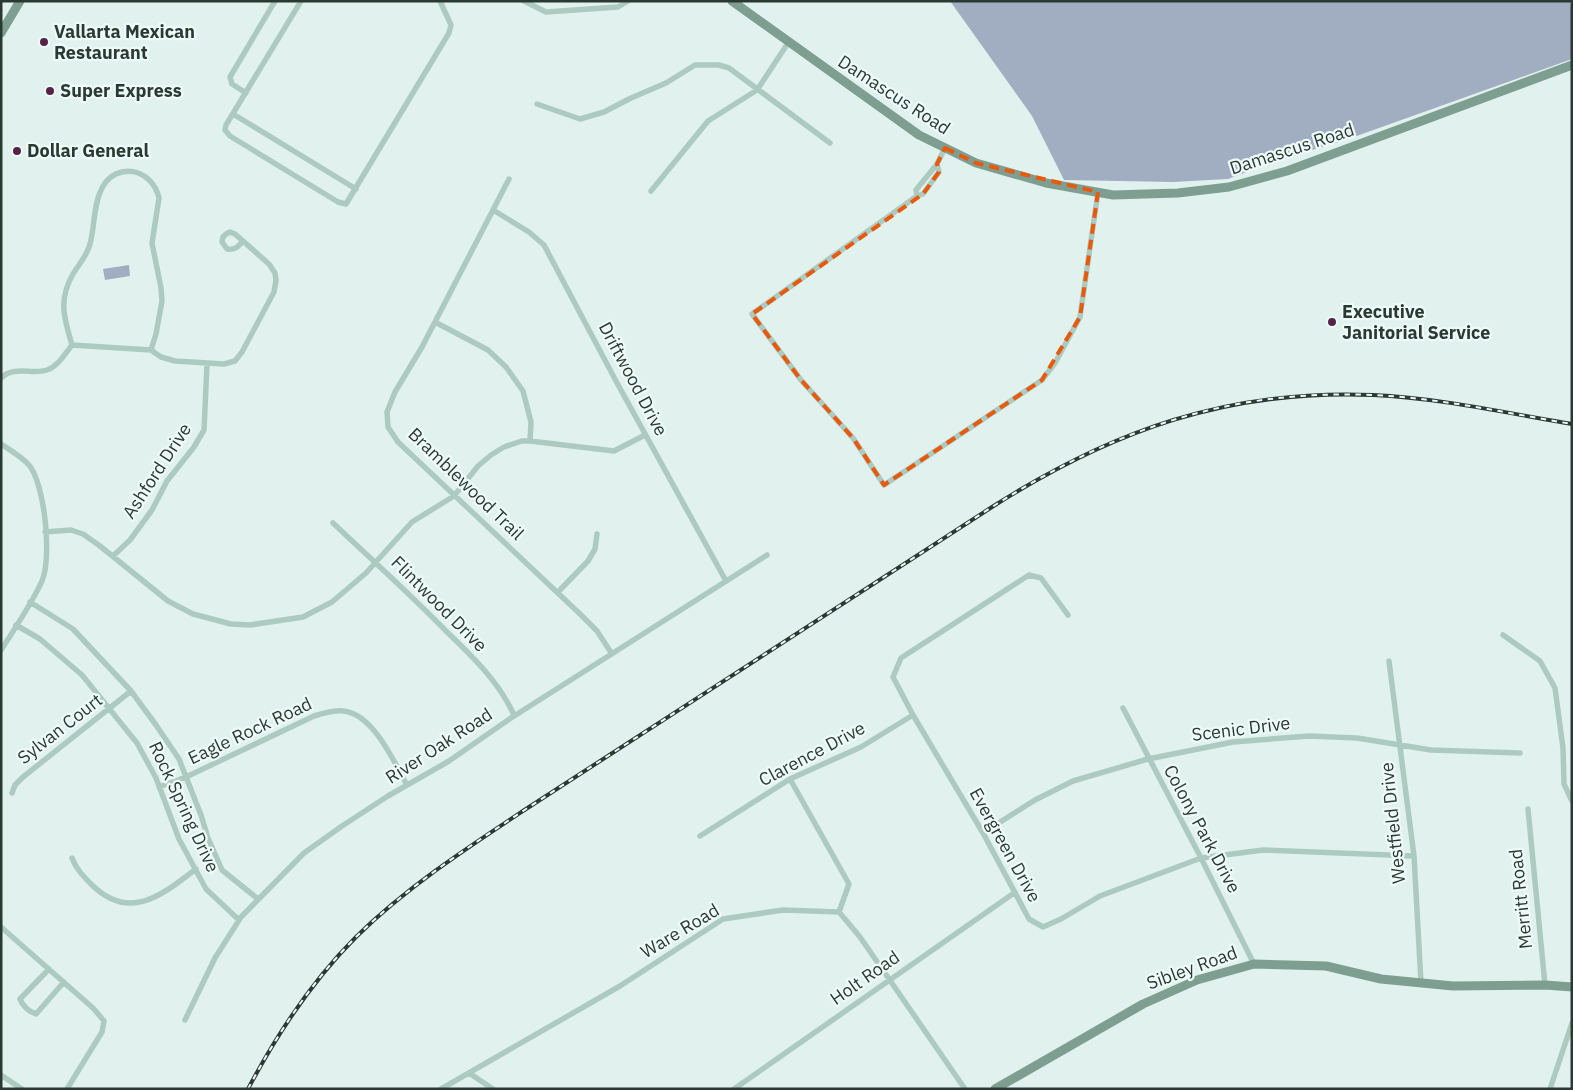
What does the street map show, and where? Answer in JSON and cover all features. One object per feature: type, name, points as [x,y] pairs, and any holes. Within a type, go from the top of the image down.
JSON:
[{"type":"street","points":[[1,33],[20,1]]},
{"type":"street","points":[[246,93],[232,84],[230,77],[275,1]]},
{"type":"street","points":[[301,1],[226,125],[225,130],[230,136],[338,202],[346,204],[449,33],[451,25],[440,1]]},
{"type":"street","points":[[524,1],[546,12],[618,6],[628,1]]},
{"type":"street","name":"Damascus Road","points":[[732,1],[919,135],[976,163],[1046,183],[1113,195],[1178,193],[1234,185],[1305,164],[1572,65]]},
{"type":"street","points":[[651,191],[708,120],[757,90],[788,42]]},
{"type":"street","points":[[537,104],[580,119],[604,112],[666,83],[695,65],[719,65],[729,68],[830,143]]},
{"type":"street","points":[[234,114],[356,189]]},
{"type":"street","points":[[945,148],[937,164],[916,190],[917,196],[752,314],[801,380],[853,438],[884,485],[1042,380],[1055,363],[1080,317],[1098,192]]},
{"type":"street","points":[[72,344],[63,311],[65,293],[88,253],[92,239],[97,202],[102,188],[116,174],[131,171],[137,172],[150,180],[157,192],[158,198],[152,243],[162,301],[161,314],[150,350]]},
{"type":"street","name":"Bramblewood Trail","points":[[509,179],[435,322],[395,392],[387,412],[388,427],[398,442],[597,631],[612,654]]},
{"type":"street","name":"Driftwood Drive","points":[[493,210],[529,232],[544,245],[645,435],[726,581]]},
{"type":"street","points":[[72,344],[150,350],[162,357],[175,361],[206,364],[230,363],[239,357],[276,286],[276,273],[273,268],[243,241]]},
{"type":"street","points":[[435,322],[488,350],[506,367],[523,391],[531,422],[530,441]]},
{"type":"street","points":[[1,378],[11,372],[46,370],[56,364],[72,344]]},
{"type":"street","name":"Ashford Drive","points":[[113,556],[136,532],[152,510],[167,481],[194,447],[204,430],[206,364]]},
{"type":"street","points":[[46,532],[71,530],[83,534],[168,601],[193,614],[231,624],[250,625],[303,617],[332,602],[366,572],[412,522],[454,496],[478,466],[504,447],[522,441],[530,441],[614,450],[645,435]]},
{"type":"street","points":[[1,444],[29,465],[38,482],[46,532],[46,556],[43,579],[1,650]]},
{"type":"street","name":"Flintwood Drive","points":[[333,523],[408,593],[470,655],[506,698],[514,716]]},
{"type":"street","points":[[558,592],[588,561],[595,549],[597,534]]},
{"type":"street","name":"River Oak Road","points":[[185,1020],[216,958],[240,920],[304,853],[342,826],[449,761],[514,716],[767,555]]},
{"type":"street","name":"Evergreen Drive","points":[[1068,615],[1041,578],[1030,575],[901,658],[893,677],[913,715],[983,832],[1028,919],[1043,927],[1061,919],[1100,896],[1201,858],[1263,850],[1414,856]]},
{"type":"street","name":"Rock Spring Drive","points":[[30,602],[73,629],[131,690],[179,759],[222,870],[258,899]]},
{"type":"street","name":"Rock Spring Drive","points":[[16,625],[40,639],[82,675],[137,743],[159,786],[179,839],[206,889],[240,920]]},
{"type":"street","points":[[1503,635],[1540,661],[1554,688],[1563,748],[1564,784],[1572,801]]},
{"type":"street","name":"Westfield Drive","points":[[1389,661],[1414,856],[1421,983]]},
{"type":"street","name":"Sylvan Court","points":[[12,793],[15,785],[23,777],[110,709],[131,690]]},
{"type":"street","name":"Colony Park Drive","points":[[1123,708],[1254,964]]},
{"type":"street","name":"Eagle Rock Road","points":[[159,786],[186,777],[314,716],[327,712],[344,711],[358,715],[370,725],[407,785]]},
{"type":"street","name":"Clarence Drive","points":[[700,836],[790,779],[861,747],[913,715]]},
{"type":"street","name":"Scenic Drive","points":[[983,832],[1073,780],[1148,759],[1233,742],[1309,736],[1357,738],[1431,750],[1520,753]]},
{"type":"street","points":[[790,779],[849,884],[839,912],[860,937],[965,1089]]},
{"type":"street","name":"Merritt Road","points":[[1528,809],[1545,985]]},
{"type":"street","points":[[72,858],[76,867],[102,895],[116,902],[133,904],[147,901],[170,889],[196,869]]},
{"type":"street","name":"Holt Road","points":[[734,1089],[1014,893]]},
{"type":"street","name":"Ware Road","points":[[441,1089],[620,986],[723,919],[783,910],[839,912]]},
{"type":"street","points":[[2,929],[93,1008],[104,1021],[102,1032],[67,1089]]},
{"type":"street","name":"Sibley Road","points":[[994,1089],[1142,1004],[1197,980],[1254,964],[1326,966],[1380,979],[1453,986],[1545,985],[1572,987]]},
{"type":"street","points":[[49,969],[20,999],[29,1011],[36,1014],[64,982]]},
{"type":"street","points":[[1550,1089],[1572,1022]]},
{"type":"street","points":[[469,1072],[493,1089]]},
{"type":"street","points":[[1,1075],[22,1089]]},
{"type":"highlighted area","points":[[945,148],[976,163],[1098,192],[1080,317],[1042,380],[884,485],[853,438],[801,380],[752,314],[923,194],[939,172],[937,164]]},
{"type":"shaded area","points":[[950,1],[1572,1],[1572,59],[1351,138],[1270,163],[1228,179],[1173,182],[1064,180],[1032,116]]},
{"type":"shaded area","points":[[129,265],[130,276],[105,280],[103,269]]},
{"type":"railway","points":[[248,1089],[283,1028],[310,990],[356,937],[417,885],[460,853],[526,809],[992,507],[1082,456],[1127,436],[1221,407],[1269,399],[1320,395],[1373,395],[1423,399],[1572,424]]},
{"type":"place","name":"Vallarta Mexican Restaurant","points":[[44,42]]},
{"type":"place","name":"Super Express","points":[[50,91]]},
{"type":"place","name":"Dollar General","points":[[17,151]]},
{"type":"place","name":"Executive Janitorial Service","points":[[1332,322]]}]
